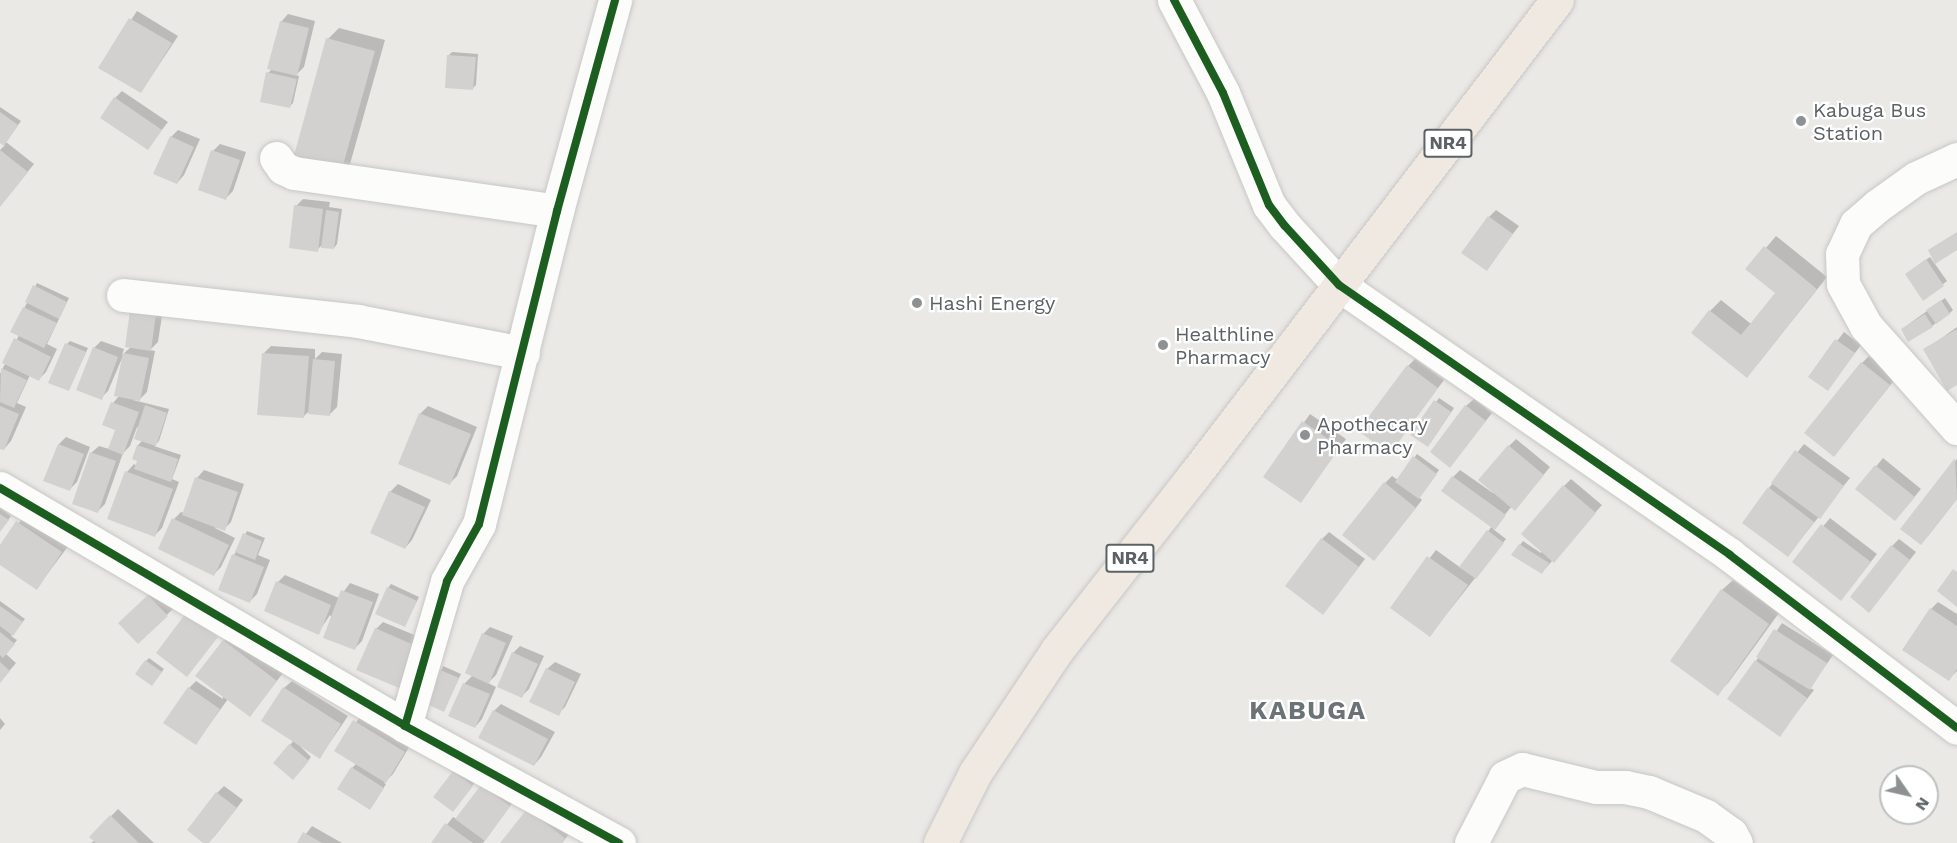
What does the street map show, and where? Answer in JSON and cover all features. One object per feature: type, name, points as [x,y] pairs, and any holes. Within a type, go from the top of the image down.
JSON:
[{"type":"highway","name":"NR4","points":[[940,843],[975,773],[1057,650],[1557,0]]},
{"type":"street","points":[[405,726],[447,581],[479,524],[557,211],[615,0]]},
{"type":"street","points":[[1174,0],[1223,93],[1269,205],[1339,285],[1730,555],[1957,729]]},
{"type":"street","points":[[276,158],[283,168],[294,172],[557,211]]},
{"type":"street","points":[[1957,159],[1916,178],[1877,206],[1856,224],[1842,254],[1843,284],[1866,326],[1957,428]]},
{"type":"street","points":[[123,295],[358,321],[523,353]]},
{"type":"street","points":[[0,488],[405,726],[619,843]]},
{"type":"street","points":[[1471,843],[1505,777],[1522,769],[1596,786],[1626,787],[1649,792],[1706,816],[1731,834],[1736,843]]},
{"type":"building","points":[[129,18],[172,43],[141,93],[98,68]]},
{"type":"building","points":[[280,21],[309,28],[297,76],[267,69]]},
{"type":"building","points":[[326,38],[375,51],[340,176],[292,163]]},
{"type":"building","points":[[447,55],[476,57],[473,90],[445,88]]},
{"type":"building","points":[[266,72],[297,79],[290,108],[260,102]]},
{"type":"building","points":[[114,97],[162,130],[148,150],[100,118]]},
{"type":"building","points":[[0,112],[18,125],[4,146],[0,143]]},
{"type":"building","points":[[170,136],[194,147],[177,184],[153,174]]},
{"type":"building","points":[[0,150],[28,172],[0,207]]},
{"type":"building","points":[[211,150],[240,160],[226,200],[198,190]]},
{"type":"building","points":[[294,205],[323,209],[318,252],[289,248]]},
{"type":"building","points":[[326,210],[339,212],[334,249],[321,248]]},
{"type":"building","points":[[1488,216],[1513,234],[1487,271],[1461,253]]},
{"type":"building","points":[[1957,232],[1957,250],[1935,264],[1928,250]]},
{"type":"building","points":[[1764,246],[1817,289],[1747,378],[1691,333],[1709,310],[1741,335],[1775,293],[1745,269]]},
{"type":"building","points":[[1926,259],[1944,286],[1923,301],[1905,274]]},
{"type":"building","points":[[33,285],[67,302],[59,319],[25,302]]},
{"type":"building","points":[[1941,300],[1950,314],[1936,324],[1926,310]]},
{"type":"building","points":[[131,303],[157,306],[151,351],[125,347]]},
{"type":"building","points":[[23,307],[57,323],[44,348],[10,332]]},
{"type":"building","points":[[1925,314],[1933,327],[1908,342],[1901,329]]},
{"type":"building","points":[[1957,329],[1957,385],[1947,391],[1923,349]]},
{"type":"building","points":[[14,338],[51,357],[39,381],[2,363]]},
{"type":"building","points":[[1835,339],[1855,353],[1828,391],[1808,377]]},
{"type":"building","points":[[65,343],[86,352],[69,391],[48,383]]},
{"type":"building","points":[[93,347],[118,357],[102,400],[76,390]]},
{"type":"building","points":[[123,353],[149,358],[140,401],[114,396]]},
{"type":"building","points":[[262,353],[309,356],[304,418],[257,415]]},
{"type":"building","points":[[313,359],[335,361],[330,416],[308,414]]},
{"type":"building","points":[[1861,362],[1890,385],[1834,457],[1804,433]]},
{"type":"building","points":[[1407,365],[1438,388],[1390,454],[1358,431]]},
{"type":"building","points":[[1,368],[27,380],[14,408],[0,402]]},
{"type":"building","points":[[1434,400],[1451,412],[1428,447],[1410,435]]},
{"type":"building","points":[[111,402],[139,412],[123,455],[108,449],[115,430],[102,425]]},
{"type":"building","points":[[145,405],[167,413],[156,446],[134,439]]},
{"type":"building","points":[[1465,405],[1486,421],[1450,468],[1430,452]]},
{"type":"building","points":[[0,406],[19,414],[4,450],[0,449]]},
{"type":"building","points":[[419,413],[471,434],[450,485],[398,464]]},
{"type":"building","points":[[1302,421],[1340,447],[1301,503],[1263,477]]},
{"type":"building","points":[[58,444],[84,454],[70,491],[43,481]]},
{"type":"building","points":[[137,445],[178,459],[171,482],[134,469],[137,461],[132,459]]},
{"type":"building","points":[[1508,445],[1544,475],[1515,511],[1478,480]]},
{"type":"building","points":[[1795,450],[1844,486],[1820,519],[1771,483]]},
{"type":"building","points":[[90,452],[116,461],[98,513],[72,504]]},
{"type":"building","points":[[1413,456],[1437,474],[1419,499],[1395,482]]},
{"type":"building","points":[[1955,458],[1957,499],[1921,545],[1900,529]]},
{"type":"building","points":[[1875,465],[1915,497],[1895,521],[1855,489]]},
{"type":"building","points":[[125,471],[173,489],[155,537],[107,519]]},
{"type":"building","points":[[1452,476],[1506,515],[1495,530],[1441,491]]},
{"type":"building","points":[[195,477],[238,492],[225,531],[182,515]]},
{"type":"building","points":[[1384,482],[1416,508],[1374,561],[1342,535]]},
{"type":"building","points":[[1563,485],[1596,513],[1554,563],[1521,534]]},
{"type":"building","points":[[1768,487],[1814,522],[1788,557],[1742,523]]},
{"type":"building","points":[[389,491],[425,507],[405,549],[370,533]]},
{"type":"building","points":[[0,514],[9,520],[0,532]]},
{"type":"building","points":[[172,518],[229,545],[214,576],[158,549]]},
{"type":"building","points":[[16,521],[62,552],[37,590],[0,565],[0,545]]},
{"type":"building","points":[[1821,524],[1871,562],[1841,601],[1792,562]]},
{"type":"building","points":[[1487,530],[1504,543],[1476,579],[1459,567]]},
{"type":"building","points":[[243,533],[262,541],[255,560],[235,552]]},
{"type":"building","points":[[1321,538],[1359,567],[1323,615],[1285,586]]},
{"type":"building","points":[[1519,544],[1549,563],[1542,574],[1511,555]]},
{"type":"building","points":[[1891,545],[1910,560],[1869,613],[1850,597]]},
{"type":"building","points":[[232,554],[264,567],[250,603],[218,590]]},
{"type":"building","points":[[1427,556],[1468,585],[1430,637],[1390,608]]},
{"type":"building","points":[[1953,569],[1957,572],[1957,607],[1937,591]]},
{"type":"building","points":[[276,581],[331,605],[319,635],[264,611]]},
{"type":"building","points":[[387,587],[417,601],[405,627],[375,614]]},
{"type":"building","points":[[1721,589],[1769,624],[1718,696],[1670,661]]},
{"type":"building","points":[[341,590],[373,602],[355,650],[323,638]]},
{"type":"building","points":[[148,595],[168,616],[138,644],[118,623]]},
{"type":"building","points":[[0,606],[23,622],[13,636],[0,626]]},
{"type":"building","points":[[1930,608],[1957,626],[1957,669],[1949,681],[1902,650]]},
{"type":"building","points":[[186,613],[218,637],[187,677],[156,653]]},
{"type":"building","points":[[375,628],[423,649],[404,690],[356,670]]},
{"type":"building","points":[[1774,629],[1827,663],[1810,690],[1756,657]]},
{"type":"building","points":[[0,632],[15,644],[3,658],[0,655]]},
{"type":"building","points":[[482,633],[506,643],[489,684],[465,673]]},
{"type":"building","points":[[223,640],[277,681],[250,717],[195,676]]},
{"type":"building","points":[[512,652],[538,664],[522,698],[497,687]]},
{"type":"building","points":[[145,660],[162,672],[152,686],[135,674]]},
{"type":"building","points":[[1755,660],[1807,698],[1780,737],[1727,699]]},
{"type":"building","points":[[0,662],[10,671],[0,683]]},
{"type":"building","points":[[546,668],[575,682],[559,716],[529,702]]},
{"type":"building","points":[[438,669],[459,678],[444,712],[424,703]]},
{"type":"building","points":[[463,683],[490,694],[475,728],[448,716]]},
{"type":"building","points":[[188,687],[220,709],[196,745],[163,723]]},
{"type":"building","points":[[283,687],[341,724],[320,759],[261,721]]},
{"type":"building","points":[[493,710],[548,739],[534,766],[478,738]]},
{"type":"building","points":[[353,720],[405,752],[386,783],[334,751]]},
{"type":"building","points":[[289,744],[309,761],[293,780],[273,763]]},
{"type":"building","points":[[351,767],[384,788],[370,810],[337,789]]},
{"type":"building","points":[[453,771],[473,786],[453,812],[433,797]]},
{"type":"building","points":[[481,785],[510,806],[485,841],[455,819]]},
{"type":"building","points":[[216,792],[237,808],[209,843],[203,843],[187,830]]},
{"type":"building","points":[[527,809],[565,838],[562,843],[500,843]]},
{"type":"building","points":[[110,815],[139,843],[96,843],[89,837]]},
{"type":"building","points":[[445,823],[473,843],[431,843]]},
{"type":"building","points":[[303,832],[322,843],[297,843]]},
{"type":"cycle path","points":[[405,726],[447,581],[479,524],[557,211],[615,0]]},
{"type":"cycle path","points":[[1174,0],[1223,93],[1269,205],[1339,285],[1730,555],[1957,728]]},
{"type":"cycle path","points":[[0,488],[405,726],[619,843]]},
{"type":"place","name":"Kabuga Bus Station","points":[[1801,121]]},
{"type":"place","name":"Hashi Energy","points":[[917,303]]},
{"type":"place","name":"Healthline Pharmacy","points":[[1163,345]]},
{"type":"place","name":"Apothecary Pharmacy","points":[[1305,435]]},
{"type":"district","name":"KABUGA","points":[[1308,711]]}]
